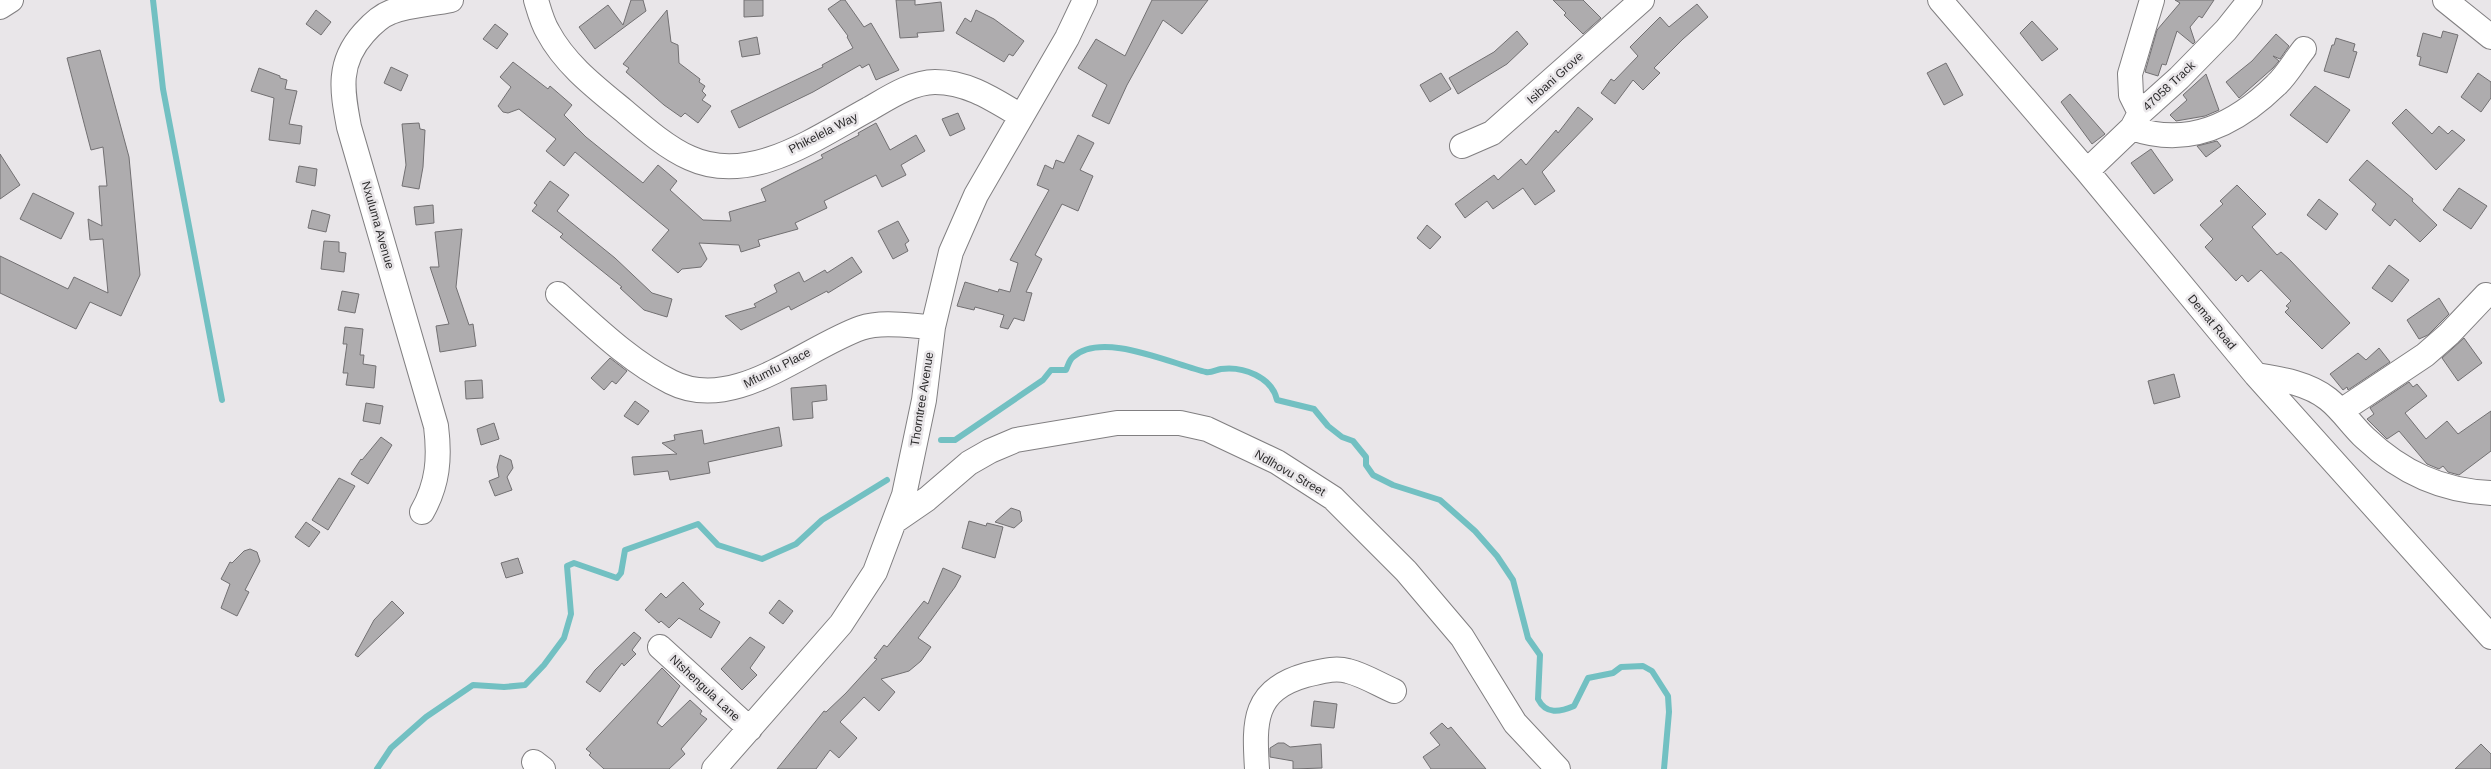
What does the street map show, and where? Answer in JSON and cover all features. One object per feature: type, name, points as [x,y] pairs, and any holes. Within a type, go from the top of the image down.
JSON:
[{"type":"street","points":[[0,7],[10,0]]},
{"type":"street","name":"Nxuluma Avenue","points":[[422,512],[436,482],[438,441],[436,426],[349,126],[344,98],[344,72],[347,58],[357,41],[374,21],[391,12],[451,0]]},
{"type":"street","name":"Phikelela Way","points":[[536,0],[547,30],[557,46],[585,78],[628,115],[680,154],[706,164],[731,166],[754,164],[798,148],[896,94],[934,82],[962,85],[989,96],[1021,116]]},
{"type":"street","name":"Thorntree Avenue","points":[[714,769],[841,624],[868,586],[904,495],[924,400],[933,327],[951,252],[976,195],[1067,38],[1085,0]]},
{"type":"street","name":"Isibani Grove","points":[[1462,146],[1498,127],[1642,0]]},
{"type":"street","name":"Demat Road","points":[[1940,0],[2087,171],[2256,375],[2488,630]]},
{"type":"street","points":[[2152,0],[2130,74],[2131,95],[2136,121],[2168,137],[2182,136],[2215,128],[2253,105],[2277,84],[2304,49]]},
{"type":"street","name":"47058 Track","points":[[2087,171],[2226,30],[2250,0]]},
{"type":"street","points":[[2445,0],[2491,37]]},
{"type":"street","name":"Mfumfu Place","points":[[558,294],[613,342],[672,383],[688,388],[713,391],[740,387],[765,376],[827,342],[863,328],[875,325],[933,327]]},
{"type":"street","points":[[2341,411],[2425,355],[2450,334],[2486,295]]},
{"type":"street","points":[[2256,375],[2289,381],[2327,398],[2365,438],[2396,462],[2429,481],[2454,490],[2491,493]]},
{"type":"street","name":"Ndlhovu Street","points":[[895,521],[927,499],[969,464],[990,451],[1016,440],[1117,423],[1180,423],[1206,429],[1277,462],[1333,498],[1406,571],[1462,637],[1515,723],[1558,769]]},
{"type":"street","name":"Ntshengula Lane","points":[[660,647],[750,729]]},
{"type":"street","points":[[1257,769],[1256,721],[1262,706],[1273,691],[1286,681],[1326,670],[1348,671],[1394,691]]},
{"type":"building","points":[[631,0],[643,0],[646,11],[595,49],[579,27],[608,5],[623,25]]},
{"type":"building","points":[[744,0],[763,0],[763,16],[744,17]]},
{"type":"building","points":[[841,0],[845,0],[864,27],[871,23],[899,70],[876,80],[869,64],[862,68],[860,65],[813,92],[739,128],[731,111],[823,67],[822,65],[853,48],[848,36],[828,9]]},
{"type":"building","points":[[896,0],[915,0],[915,5],[941,2],[944,31],[917,33],[918,37],[900,38]]},
{"type":"building","points":[[1152,0],[1208,0],[1182,34],[1163,20],[1127,85],[1109,124],[1092,116],[1107,85],[1078,68],[1096,39],[1125,56]]},
{"type":"building","points":[[1553,0],[1583,0],[1601,18],[1583,34],[1564,15],[1566,13]]},
{"type":"building","points":[[2175,0],[2214,0],[2202,18],[2199,16],[2190,27],[2195,42],[2193,44],[2177,31],[2166,65],[2162,64],[2158,76],[2145,72],[2157,30],[2180,3]]},
{"type":"building","points":[[1697,4],[1708,17],[1654,68],[1660,73],[1643,90],[1633,80],[1615,104],[1601,93],[1611,79],[1614,81],[1638,56],[1630,47],[1660,17],[1669,27]]},
{"type":"building","points":[[316,10],[331,22],[321,35],[306,24]]},
{"type":"building","points":[[667,10],[671,42],[678,45],[679,63],[700,79],[699,82],[705,86],[702,91],[706,95],[702,100],[711,106],[698,123],[685,113],[681,117],[664,105],[626,72],[629,68],[623,64]]},
{"type":"building","points":[[976,10],[994,19],[1024,41],[1013,56],[1009,54],[1004,62],[956,33],[965,18],[971,22]]},
{"type":"building","points":[[2032,21],[2058,49],[2042,61],[2020,33]]},
{"type":"building","points":[[495,24],[508,34],[497,49],[483,39]]},
{"type":"building","points":[[1517,31],[1528,44],[1507,64],[1458,94],[1449,78],[1494,52]]},
{"type":"building","points":[[2443,31],[2458,35],[2447,73],[2419,65],[2421,57],[2417,56],[2423,33],[2441,38]]},
{"type":"building","points":[[2276,34],[2289,46],[2280,59],[2273,56],[2279,61],[2239,98],[2226,82],[2252,61]]},
{"type":"building","points":[[757,37],[760,54],[742,57],[739,41]]},
{"type":"building","points":[[2336,38],[2355,44],[2353,51],[2357,52],[2349,78],[2324,71]]},
{"type":"building","points":[[100,50],[129,157],[140,275],[121,316],[90,302],[76,329],[0,293],[0,256],[68,289],[74,277],[108,293],[103,239],[90,240],[88,219],[102,226],[99,186],[107,186],[103,147],[91,150],[67,58]]},
{"type":"building","points":[[513,62],[548,89],[550,86],[572,105],[564,115],[586,137],[643,183],[658,165],[677,181],[670,190],[703,220],[731,221],[729,212],[766,201],[761,189],[823,158],[821,155],[859,135],[858,133],[876,123],[890,150],[916,135],[925,151],[901,165],[906,175],[882,187],[876,175],[824,201],[827,208],[795,223],[798,229],[758,240],[760,246],[741,252],[739,245],[699,243],[707,259],[701,267],[682,269],[678,273],[652,250],[669,230],[575,152],[564,166],[546,151],[556,139],[519,109],[508,113],[503,112],[498,106],[511,87],[500,77]]},
{"type":"building","points":[[1946,63],[1963,95],[1944,105],[1927,73]]},
{"type":"building","points":[[391,67],[408,75],[401,91],[384,83]]},
{"type":"building","points":[[259,68],[287,80],[285,89],[297,91],[289,124],[302,126],[300,144],[269,140],[274,98],[251,91]]},
{"type":"building","points":[[1441,73],[1451,89],[1430,102],[1420,85]]},
{"type":"building","points":[[2478,73],[2491,82],[2491,98],[2481,112],[2461,97]]},
{"type":"building","points":[[2206,74],[2219,110],[2205,116],[2176,121],[2170,115],[2187,100],[2183,95]]},
{"type":"building","points":[[2315,86],[2350,110],[2327,143],[2290,115]]},
{"type":"building","points":[[2070,94],[2105,134],[2092,144],[2061,102]]},
{"type":"building","points":[[1578,107],[1593,119],[1542,172],[1555,191],[1535,205],[1523,188],[1493,209],[1487,201],[1465,218],[1455,204],[1494,175],[1498,180],[1521,159],[1526,165],[1556,130],[1558,133]]},
{"type":"building","points":[[2406,109],[2432,134],[2439,126],[2448,134],[2452,130],[2465,140],[2436,170],[2392,123]]},
{"type":"building","points":[[958,113],[965,129],[950,136],[942,119]]},
{"type":"building","points":[[419,123],[420,129],[425,130],[423,167],[419,189],[402,186],[406,165],[402,124]]},
{"type":"building","points":[[1078,135],[1094,143],[1080,170],[1093,176],[1078,211],[1062,204],[1035,255],[1042,259],[1026,292],[1032,293],[1024,321],[1014,318],[1008,329],[1000,327],[1004,315],[975,307],[974,310],[957,306],[965,282],[998,292],[999,289],[1010,292],[1018,263],[1010,260],[1049,190],[1037,185],[1045,165],[1053,169],[1056,160],[1064,163]]},
{"type":"building","points":[[2217,141],[2221,146],[2206,157],[2197,146]]},
{"type":"building","points":[[2151,149],[2173,180],[2154,194],[2131,163]]},
{"type":"building","points":[[0,154],[20,185],[0,199]]},
{"type":"building","points":[[2367,160],[2413,199],[2412,201],[2437,225],[2420,242],[2395,219],[2390,226],[2372,210],[2376,204],[2349,180]]},
{"type":"building","points":[[299,166],[317,169],[315,186],[296,182]]},
{"type":"building","points":[[550,181],[569,195],[557,211],[615,258],[652,293],[672,299],[667,317],[644,310],[620,288],[622,287],[560,237],[563,234],[532,211],[537,205],[534,203]]},
{"type":"building","points":[[2237,185],[2266,214],[2252,227],[2277,255],[2281,252],[2289,259],[2350,323],[2322,349],[2285,312],[2289,308],[2286,306],[2291,301],[2261,270],[2248,282],[2242,275],[2236,281],[2205,247],[2213,239],[2200,225],[2223,204],[2220,201]]},
{"type":"building","points":[[2459,188],[2487,206],[2471,229],[2443,210]]},
{"type":"building","points":[[33,193],[74,213],[61,239],[20,219]]},
{"type":"building","points":[[2319,199],[2338,214],[2326,230],[2307,215]]},
{"type":"building","points":[[433,205],[434,223],[416,225],[414,207]]},
{"type":"building","points":[[312,210],[330,215],[326,232],[308,228]]},
{"type":"building","points":[[898,221],[909,241],[905,244],[908,251],[893,259],[878,231]]},
{"type":"building","points":[[1427,225],[1441,237],[1430,249],[1417,238]]},
{"type":"building","points":[[462,229],[456,287],[469,325],[473,324],[476,346],[440,352],[436,326],[449,324],[430,267],[439,267],[435,232]]},
{"type":"building","points":[[324,241],[339,242],[339,252],[346,253],[344,272],[321,269]]},
{"type":"building","points":[[852,257],[862,272],[828,293],[827,291],[791,310],[789,306],[741,330],[725,316],[756,307],[754,304],[777,292],[774,285],[799,272],[804,282],[825,270],[827,273]]},
{"type":"building","points":[[2389,265],[2409,280],[2392,302],[2372,288]]},
{"type":"building","points":[[342,291],[359,294],[355,313],[338,310]]},
{"type":"building","points":[[2439,298],[2449,314],[2428,335],[2419,339],[2407,320]]},
{"type":"building","points":[[345,327],[363,329],[360,355],[364,355],[363,364],[376,366],[374,388],[346,385],[348,373],[343,373],[347,344],[343,344]]},
{"type":"building","points":[[2464,338],[2482,363],[2458,381],[2442,358]]},
{"type":"building","points":[[2379,348],[2390,362],[2348,390],[2347,387],[2343,390],[2330,374],[2358,353],[2366,360]]},
{"type":"building","points":[[610,358],[627,371],[616,384],[612,381],[604,390],[591,378]]},
{"type":"building","points":[[2174,374],[2180,397],[2154,404],[2148,381]]},
{"type":"building","points":[[482,380],[483,398],[466,399],[465,381]]},
{"type":"building","points":[[2409,382],[2413,387],[2417,384],[2427,396],[2405,413],[2426,439],[2447,421],[2458,434],[2491,411],[2491,451],[2459,475],[2448,472],[2443,466],[2439,469],[2427,464],[2399,431],[2387,439],[2367,419],[2374,414],[2370,408]]},
{"type":"building","points":[[826,385],[827,400],[812,402],[813,418],[793,420],[791,388]]},
{"type":"building","points":[[635,401],[649,411],[638,425],[624,416]]},
{"type":"building","points":[[366,403],[383,406],[380,424],[363,421]]},
{"type":"building","points":[[494,423],[499,439],[481,445],[477,429]]},
{"type":"building","points":[[779,427],[782,446],[708,462],[710,473],[670,480],[668,471],[634,475],[632,457],[677,454],[662,443],[675,440],[674,435],[702,430],[704,444]]},
{"type":"building","points":[[381,437],[392,445],[368,484],[351,474],[361,459]]},
{"type":"building","points":[[500,455],[511,460],[513,468],[507,477],[512,490],[495,496],[489,481],[499,477],[497,467]]},
{"type":"building","points":[[339,478],[355,486],[328,530],[312,520]]},
{"type":"building","points":[[1011,508],[1020,511],[1022,521],[1014,528],[995,522]]},
{"type":"building","points":[[969,521],[986,526],[987,523],[1003,527],[995,558],[962,548]]},
{"type":"building","points":[[306,522],[320,532],[309,547],[295,537]]},
{"type":"building","points":[[250,549],[257,552],[260,561],[245,590],[249,592],[237,616],[221,608],[230,584],[221,579],[230,562],[232,563],[244,551]]},
{"type":"building","points":[[518,558],[523,573],[506,578],[501,563]]},
{"type":"building","points":[[943,568],[961,576],[918,638],[931,647],[921,661],[909,671],[881,679],[895,692],[879,711],[864,697],[840,722],[857,738],[839,758],[830,750],[816,769],[777,769],[824,711],[826,712],[846,693],[877,659],[874,658],[884,645],[887,647],[924,601],[928,604]]},
{"type":"building","points":[[683,582],[704,604],[699,609],[720,622],[711,638],[679,618],[669,628],[661,621],[659,623],[645,610],[661,593],[666,598]]},
{"type":"building","points":[[779,600],[793,611],[783,624],[769,613]]},
{"type":"building","points":[[392,601],[404,613],[358,657],[355,655],[374,620]]},
{"type":"building","points":[[634,632],[641,638],[632,650],[636,654],[624,666],[622,663],[600,692],[586,682],[595,670]]},
{"type":"building","points":[[750,637],[765,647],[750,668],[757,675],[742,690],[721,669]]},
{"type":"building","points":[[662,668],[680,686],[657,723],[662,727],[690,700],[702,711],[700,714],[707,719],[681,749],[685,754],[669,769],[604,769],[589,755],[591,753],[586,749]]},
{"type":"building","points":[[1314,701],[1337,704],[1334,728],[1311,726]]},
{"type":"building","points":[[1442,723],[1448,729],[1451,727],[1486,769],[1431,769],[1423,757],[1440,745],[1430,733]]},
{"type":"building","points":[[1278,743],[1284,743],[1290,747],[1321,744],[1322,768],[1293,769],[1293,761],[1270,757],[1270,748]]},
{"type":"building","points":[[2481,744],[2491,754],[2491,769],[2455,769]]},
{"type":"waterway","points":[[153,0],[163,89],[222,400]]},
{"type":"waterway","points":[[941,440],[955,440],[1043,380],[1051,370],[1066,370],[1072,358],[1086,350],[1102,347],[1119,348],[1158,357],[1206,372],[1221,369],[1247,371],[1263,379],[1274,392],[1277,400],[1314,409],[1328,426],[1342,437],[1353,441],[1366,457],[1366,465],[1373,475],[1393,485],[1440,500],[1475,531],[1497,556],[1513,580],[1528,638],[1540,655],[1538,699],[1545,708],[1559,711],[1574,706],[1588,678],[1613,673],[1621,667],[1643,666],[1652,671],[1668,696],[1669,712],[1664,769]]},
{"type":"waterway","points":[[377,769],[391,748],[426,717],[473,685],[504,687],[525,685],[544,665],[564,638],[571,614],[567,566],[574,563],[617,578],[621,573],[625,550],[698,524],[718,545],[762,559],[796,544],[822,520],[887,480]]}]
